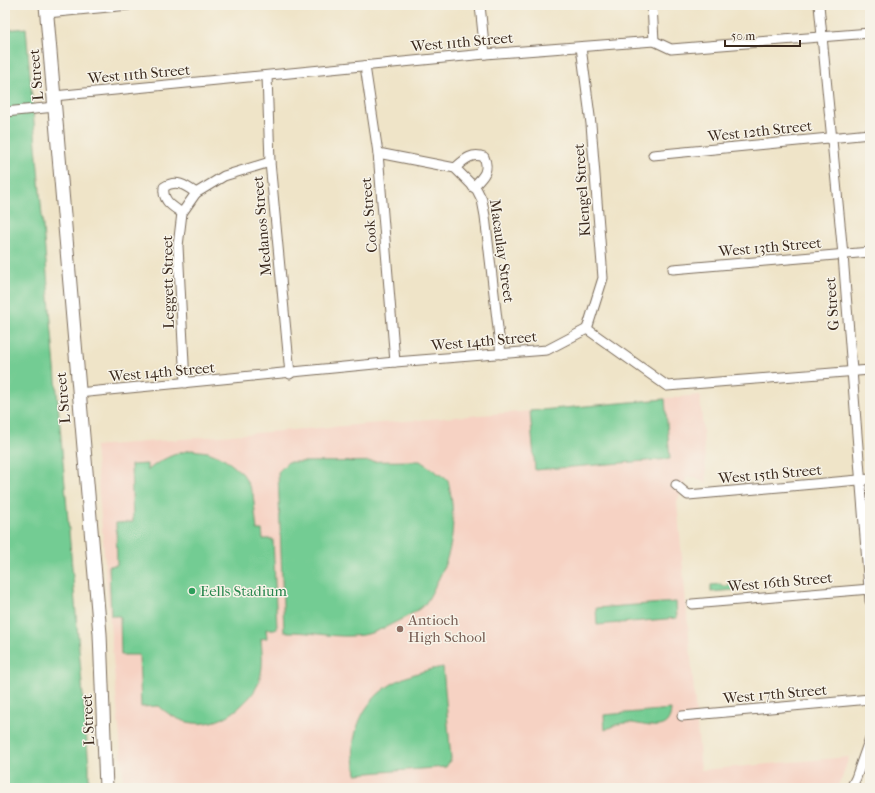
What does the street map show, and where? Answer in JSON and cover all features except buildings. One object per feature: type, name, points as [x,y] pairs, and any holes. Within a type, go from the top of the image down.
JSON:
[{"type":"main road","name":"L Street","points":[[47,9],[78,393],[100,634],[106,788]]},
{"type":"street","points":[[47,9],[128,5]]},
{"type":"street","points":[[480,5],[485,54]]},
{"type":"street","points":[[652,5],[654,40],[671,49],[870,33]]},
{"type":"street","name":"G Street","points":[[819,5],[843,255],[870,601]]},
{"type":"street","name":"West 11th Street","points":[[5,112],[55,102],[267,76],[485,54],[654,40]]},
{"type":"street","name":"Klengel Street","points":[[581,46],[591,124],[603,278],[587,329]]},
{"type":"street","name":"Cook Street","points":[[365,66],[378,152],[395,362]]},
{"type":"street","name":"Medanos Street","points":[[267,76],[270,162],[290,374]]},
{"type":"street","name":"West 12th Street","points":[[653,155],[870,134]]},
{"type":"street","points":[[378,152],[455,168],[469,157],[478,154],[484,158],[487,166],[485,175],[473,187]]},
{"type":"street","name":"Leggett Street","points":[[185,383],[178,246],[182,213],[196,193],[224,176],[270,162]]},
{"type":"street","name":"Macaulay Street","points":[[455,168],[473,187],[482,200],[502,354]]},
{"type":"street","points":[[182,213],[169,205],[163,194],[164,187],[170,183],[178,183],[196,193]]},
{"type":"street","name":"West 13th Street","points":[[673,269],[870,252]]},
{"type":"street","points":[[587,329],[667,386],[870,370]]},
{"type":"street","name":"West 14th Street","points":[[78,393],[290,374],[395,362],[547,350],[587,329]]},
{"type":"street","name":"West 15th Street","points":[[676,486],[688,495],[870,479]]},
{"type":"street","name":"West 16th Street","points":[[692,604],[870,589]]},
{"type":"street","name":"West 17th Street","points":[[682,716],[870,699]]},
{"type":"street","points":[[851,788],[870,738]]},
{"type":"shaded area","name":"Antioch High School","points":[[700,395],[707,484],[696,477],[687,477],[677,502],[701,770],[849,757],[842,778],[836,788],[124,788],[95,446],[530,411]]},
{"type":"green space","points":[[26,28],[89,766],[89,788],[5,788],[5,30]]},
{"type":"green space","points":[[665,399],[670,459],[535,470],[530,411]]},
{"type":"green space","name":"Eells Stadium","points":[[191,450],[208,452],[225,459],[243,474],[253,494],[257,530],[262,530],[263,539],[273,539],[277,629],[266,629],[267,638],[261,639],[262,670],[258,685],[252,694],[243,704],[223,718],[212,722],[201,723],[190,723],[179,719],[169,714],[159,706],[141,707],[139,655],[121,655],[120,616],[111,616],[109,566],[117,565],[116,523],[133,522],[131,465],[147,464],[147,471],[157,463],[178,453]]},
{"type":"green space","points":[[420,461],[448,480],[451,493],[453,519],[451,543],[448,556],[444,568],[425,604],[402,619],[379,630],[363,635],[333,636],[284,632],[278,472],[288,462]]},
{"type":"green space","points":[[730,583],[734,583],[735,590],[711,592],[711,585],[721,584],[721,586],[728,586]]},
{"type":"green space","points":[[676,602],[677,618],[597,625],[596,608]]},
{"type":"green space","points":[[443,667],[451,759],[446,767],[356,774],[353,744],[365,709],[385,688],[397,681],[427,670]]},
{"type":"green space","points":[[671,709],[670,717],[667,722],[662,725],[651,726],[621,723],[605,730],[604,715]]},
{"type":"place","name":"Eells Stadium","points":[[192,591]]},
{"type":"place","name":"Antioch High School","points":[[400,629]]}]
